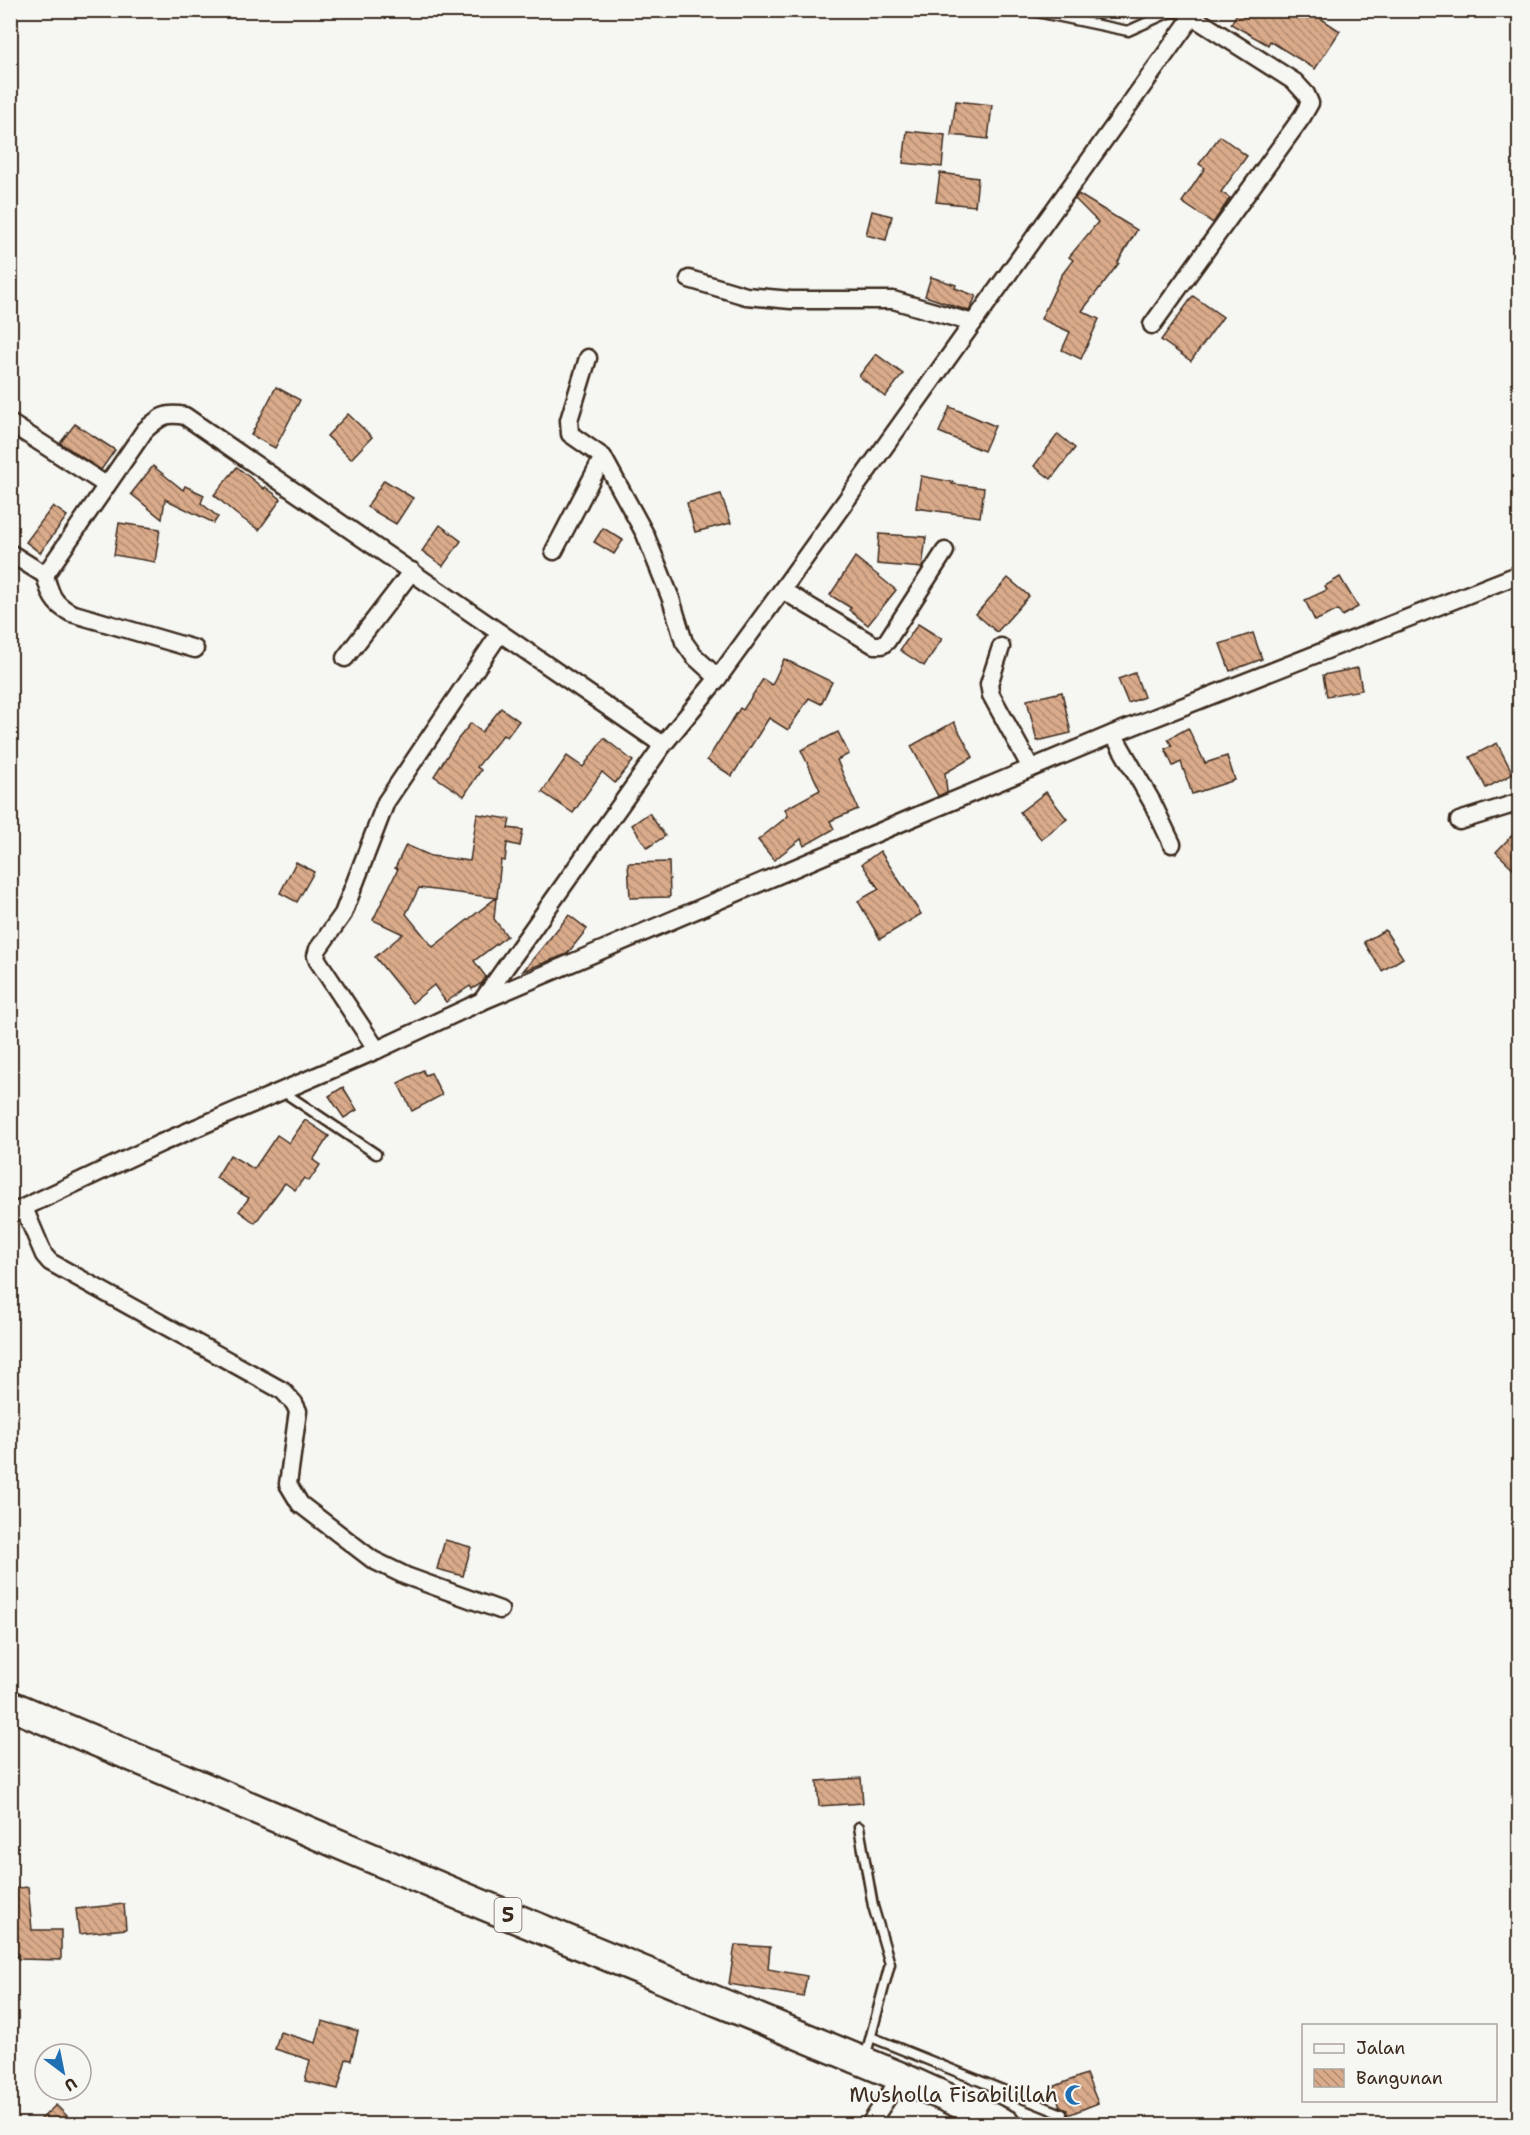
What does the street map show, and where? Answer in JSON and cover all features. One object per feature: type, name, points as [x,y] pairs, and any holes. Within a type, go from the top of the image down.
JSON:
[{"type":"highway","name":"5","points":[[10,1705],[470,1900],[867,2049],[901,2077],[1005,2124]]},
{"type":"street","points":[[480,1002],[663,745],[718,678],[782,590],[1195,14],[1295,82],[1306,94],[1310,103],[1152,325]]},
{"type":"street","points":[[689,279],[746,296],[791,300],[893,300],[974,323]]},
{"type":"street","points":[[588,358],[568,420],[570,434],[603,457],[645,534],[671,599],[684,642],[694,656],[718,678]]},
{"type":"street","points":[[45,575],[145,430],[159,418],[172,413],[185,416],[663,745]]},
{"type":"street","points":[[10,423],[106,485]]},
{"type":"street","points":[[554,551],[603,457]]},
{"type":"street","points":[[782,590],[874,645],[882,645],[887,641],[945,551]]},
{"type":"street","points":[[10,553],[45,575],[51,599],[59,608],[195,649]]},
{"type":"street","points":[[345,658],[412,571]]},
{"type":"street","points":[[500,1610],[406,1576],[373,1560],[300,1504],[288,1484],[298,1411],[283,1391],[50,1262],[17,1211],[161,1143],[377,1050],[480,1002],[1031,768],[1520,574]]},
{"type":"street","points":[[377,1050],[318,961],[316,956],[318,949],[346,907],[386,802],[500,633]]},
{"type":"street","points":[[1001,647],[989,684],[991,695],[1031,768]]},
{"type":"street","points":[[1113,734],[1152,802],[1172,844]]},
{"type":"street","points":[[1459,821],[1520,802]]},
{"type":"street","points":[[870,2124],[901,2077]]},
{"type":"lane","points":[[1027,10],[1128,31],[1168,13],[1195,14]]},
{"type":"lane","points":[[281,1091],[376,1154]]},
{"type":"lane","points":[[859,1827],[873,1906],[890,1964],[867,2049],[1062,2114]]},
{"type":"building","points":[[1239,10],[1308,10],[1340,31],[1315,69],[1270,41],[1268,45],[1231,24]]},
{"type":"building","points":[[956,101],[992,105],[988,139],[951,135]]},
{"type":"building","points":[[907,131],[945,135],[942,167],[903,163]]},
{"type":"building","points":[[1220,136],[1247,156],[1221,192],[1230,198],[1213,223],[1182,202],[1205,168],[1199,164]]},
{"type":"building","points":[[940,173],[978,178],[975,206],[936,202]]},
{"type":"building","points":[[1078,194],[1137,230],[1119,263],[1082,311],[1099,319],[1081,359],[1062,350],[1070,332],[1041,319],[1061,276],[1073,260],[1069,257],[1098,222],[1075,199]]},
{"type":"building","points":[[872,211],[892,216],[886,240],[866,235]]},
{"type":"building","points":[[931,277],[956,285],[955,288],[976,296],[969,311],[925,296]]},
{"type":"building","points":[[1193,296],[1223,317],[1191,361],[1161,340]]},
{"type":"building","points":[[876,354],[903,374],[885,397],[859,376]]},
{"type":"building","points":[[276,387],[300,400],[275,448],[251,435]]},
{"type":"building","points":[[950,407],[995,426],[984,451],[939,432]]},
{"type":"building","points":[[348,414],[372,437],[351,459],[327,436]]},
{"type":"building","points":[[75,424],[115,450],[101,470],[60,443]]},
{"type":"building","points":[[1058,434],[1075,448],[1051,479],[1034,466]]},
{"type":"building","points":[[153,466],[183,490],[185,486],[204,495],[201,503],[218,517],[214,523],[165,499],[162,519],[131,494]]},
{"type":"building","points":[[237,467],[264,489],[265,487],[281,499],[259,530],[214,495]]},
{"type":"building","points":[[921,476],[953,482],[952,484],[984,488],[980,517],[916,508]]},
{"type":"building","points":[[384,480],[413,498],[396,524],[367,507]]},
{"type":"building","points":[[721,494],[731,523],[695,532],[687,503]]},
{"type":"building","points":[[53,506],[67,516],[40,553],[26,542]]},
{"type":"building","points":[[119,523],[160,529],[155,562],[114,555]]},
{"type":"building","points":[[440,525],[461,541],[443,566],[422,551]]},
{"type":"building","points":[[603,528],[623,540],[614,554],[594,542]]},
{"type":"building","points":[[879,534],[926,537],[922,568],[877,564]]},
{"type":"building","points":[[855,557],[896,590],[868,625],[849,610],[851,608],[830,595]]},
{"type":"building","points":[[1340,577],[1358,607],[1342,616],[1338,610],[1315,621],[1305,600],[1327,590],[1325,586]]},
{"type":"building","points":[[1008,578],[1029,596],[997,632],[976,614]]},
{"type":"building","points":[[918,624],[942,639],[924,666],[900,650]]},
{"type":"building","points":[[1253,633],[1262,659],[1230,671],[1220,644]]},
{"type":"building","points":[[784,659],[832,682],[821,704],[809,698],[788,730],[769,718],[732,776],[707,760],[740,708],[743,710],[763,679],[772,685]]},
{"type":"building","points":[[1358,668],[1362,690],[1327,696],[1323,675]]},
{"type":"building","points":[[1135,673],[1144,697],[1128,703],[1118,679]]},
{"type":"building","points":[[1062,692],[1071,733],[1037,741],[1027,700]]},
{"type":"building","points":[[501,708],[519,721],[507,737],[503,735],[477,767],[481,770],[464,796],[434,776],[471,723],[482,732]]},
{"type":"building","points":[[954,722],[973,757],[945,773],[947,792],[938,796],[911,746]]},
{"type":"building","points":[[1188,728],[1205,763],[1227,756],[1235,780],[1192,794],[1181,762],[1173,766],[1165,749],[1172,746],[1168,739]]},
{"type":"building","points":[[838,732],[849,754],[837,760],[858,809],[830,821],[834,829],[804,846],[801,839],[774,860],[758,840],[788,816],[785,809],[820,790],[801,750]]},
{"type":"building","points":[[604,738],[633,761],[615,783],[602,772],[573,813],[542,792],[567,756],[583,767]]},
{"type":"building","points":[[1497,743],[1513,774],[1486,788],[1470,757]]},
{"type":"building","points":[[1046,792],[1067,819],[1041,839],[1020,812]]},
{"type":"building","points":[[649,813],[665,836],[647,848],[632,825]]},
{"type":"building","points":[[477,814],[510,819],[508,828],[523,830],[520,846],[507,843],[505,861],[501,860],[497,898],[419,888],[406,914],[433,947],[496,898],[494,919],[507,936],[474,961],[486,977],[482,983],[472,989],[470,986],[446,1002],[434,985],[412,1003],[375,957],[403,934],[373,920],[398,869],[395,868],[406,845],[431,856],[470,861]]},
{"type":"building","points":[[1520,827],[1520,875],[1496,852]]},
{"type":"building","points":[[880,851],[921,914],[880,939],[858,901],[879,889],[862,864]]},
{"type":"building","points":[[296,862],[314,872],[297,902],[280,893]]},
{"type":"building","points":[[669,862],[670,897],[630,898],[628,863]]},
{"type":"building","points":[[569,915],[587,929],[567,954],[523,971]]},
{"type":"building","points":[[1385,930],[1403,958],[1382,971],[1364,942]]},
{"type":"building","points":[[423,1070],[425,1075],[431,1073],[442,1095],[412,1111],[398,1083]]},
{"type":"building","points":[[343,1087],[357,1110],[344,1118],[329,1096]]},
{"type":"building","points":[[305,1120],[329,1136],[313,1160],[320,1165],[309,1181],[304,1178],[295,1190],[285,1183],[255,1223],[239,1211],[249,1198],[216,1178],[230,1155],[254,1169],[277,1135],[289,1143]]},
{"type":"building","points":[[445,1540],[471,1547],[463,1576],[437,1569]]},
{"type":"building","points":[[861,1778],[863,1803],[819,1806],[817,1781]]},
{"type":"building","points":[[28,1887],[32,1930],[61,1930],[61,1960],[18,1959],[18,1956],[10,1955],[10,1889]]},
{"type":"building","points":[[124,1904],[126,1929],[79,1934],[76,1909]]},
{"type":"building","points":[[735,1945],[770,1947],[768,1969],[807,1976],[803,1997],[729,1984]]},
{"type":"building","points":[[322,2021],[358,2031],[351,2060],[346,2059],[338,2089],[305,2081],[310,2060],[275,2049],[280,2032],[316,2043]]},
{"type":"building","name":"Musholla Fisabilillah","points":[[1086,2074],[1098,2103],[1068,2115],[1067,2110],[1060,2106],[1053,2087]]},
{"type":"building","points":[[56,2105],[75,2124],[36,2124]]},
{"type":"place","name":"Musholla Fisabilillah","points":[[1075,2095]]}]
